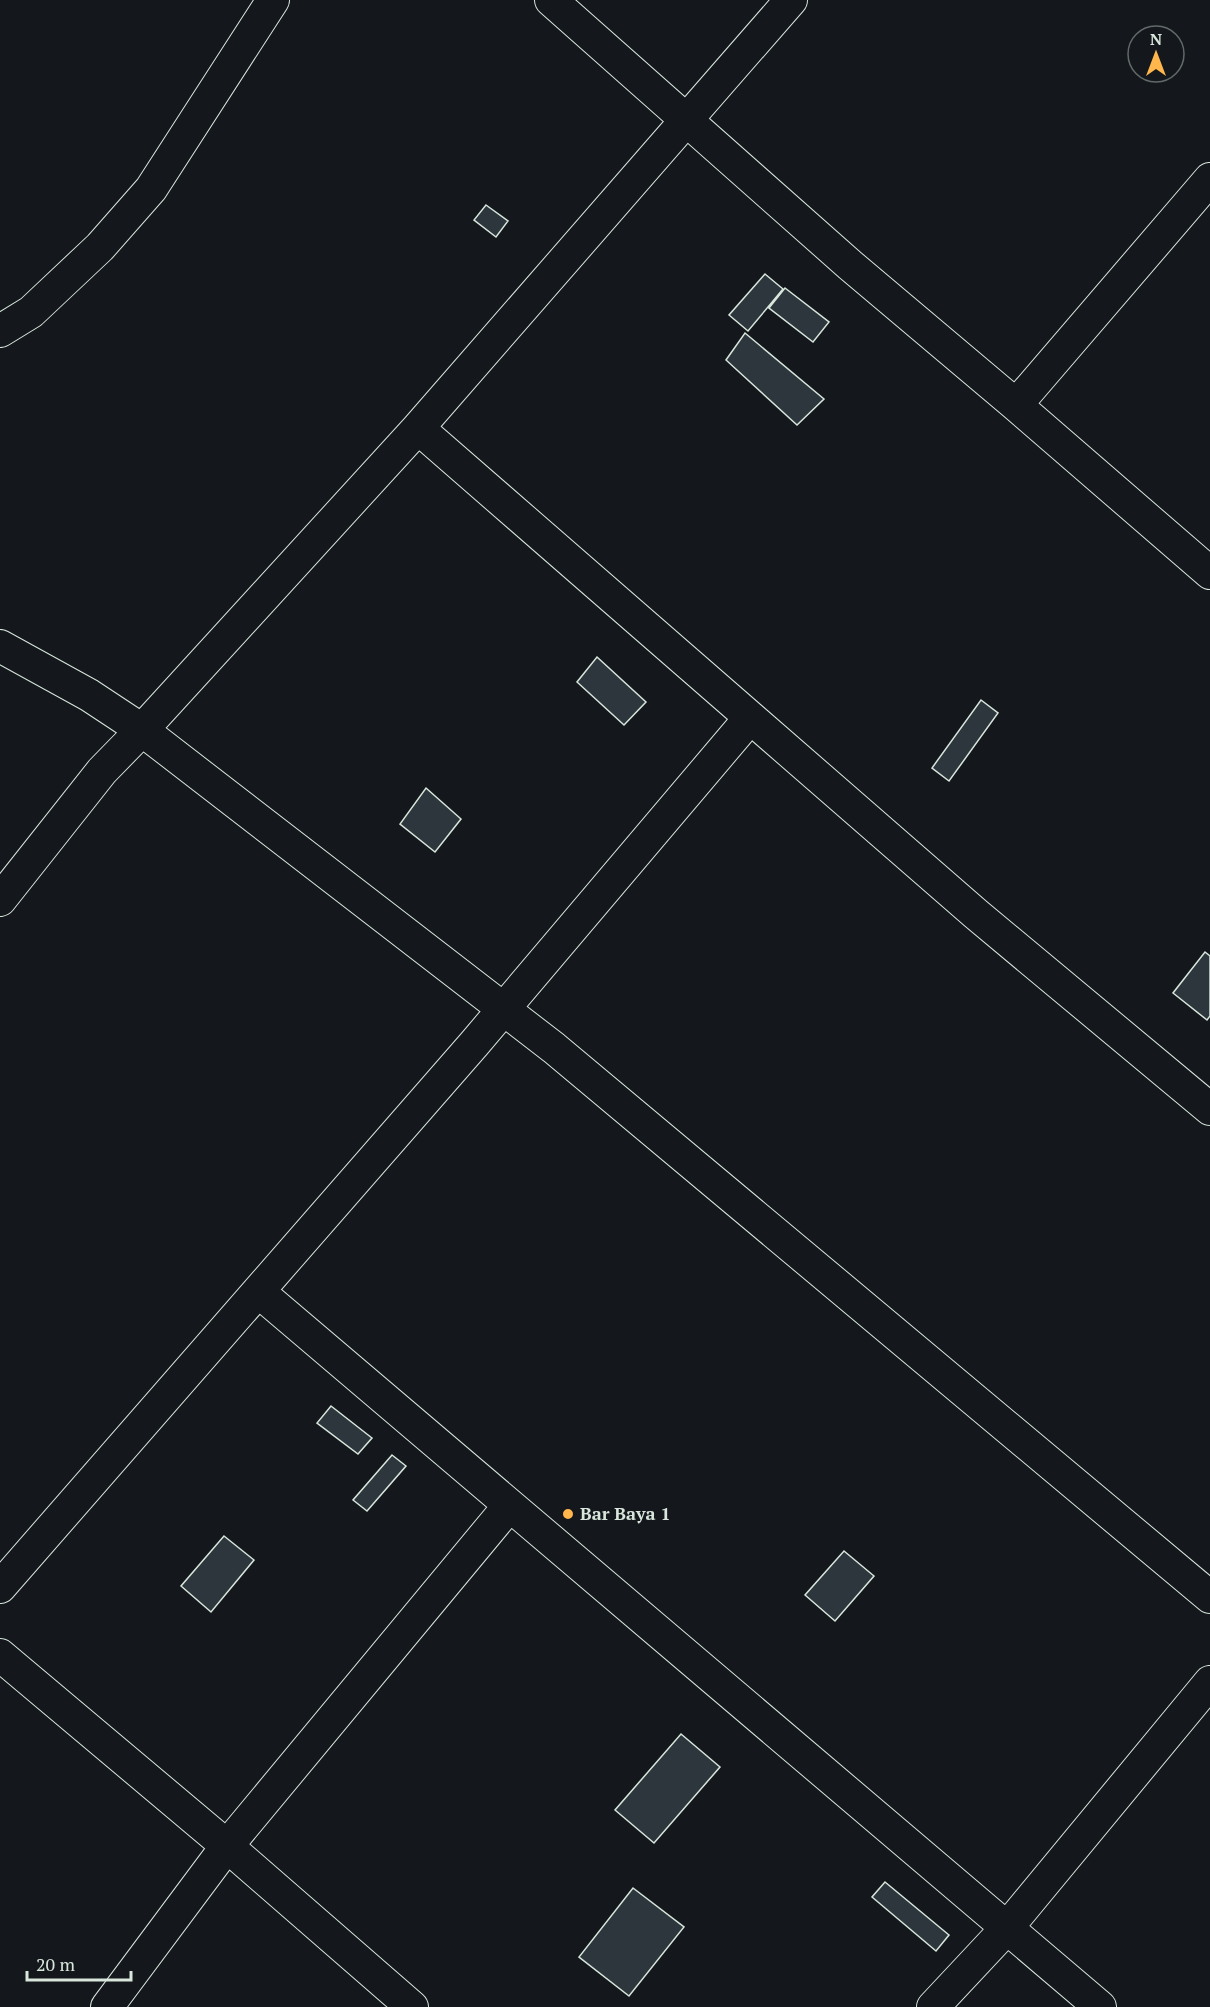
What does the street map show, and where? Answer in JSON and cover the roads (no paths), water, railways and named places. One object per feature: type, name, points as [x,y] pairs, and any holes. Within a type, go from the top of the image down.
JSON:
[{"type":"street","points":[[0,331],[31,312],[100,247],[152,189],[273,0]]},
{"type":"street","points":[[551,0],[850,264],[1210,573]]},
{"type":"street","points":[[0,900],[102,771],[418,428],[790,0]]},
{"type":"street","points":[[1016,405],[1210,178]]},
{"type":"street","points":[[418,428],[976,914],[1210,1109]]},
{"type":"street","points":[[0,646],[89,696],[142,730],[554,1047],[1210,1598]]},
{"type":"street","points":[[0,1587],[467,1053],[750,718]]},
{"type":"street","points":[[259,1292],[1100,2007]]},
{"type":"street","points":[[107,2007],[227,1846],[509,1506]]},
{"type":"street","points":[[0,1655],[227,1846],[412,2007]]},
{"type":"street","points":[[933,2007],[1006,1929],[1210,1682]]},
{"type":"place","name":"Bar Baya 1","points":[[568,1514]]}]
